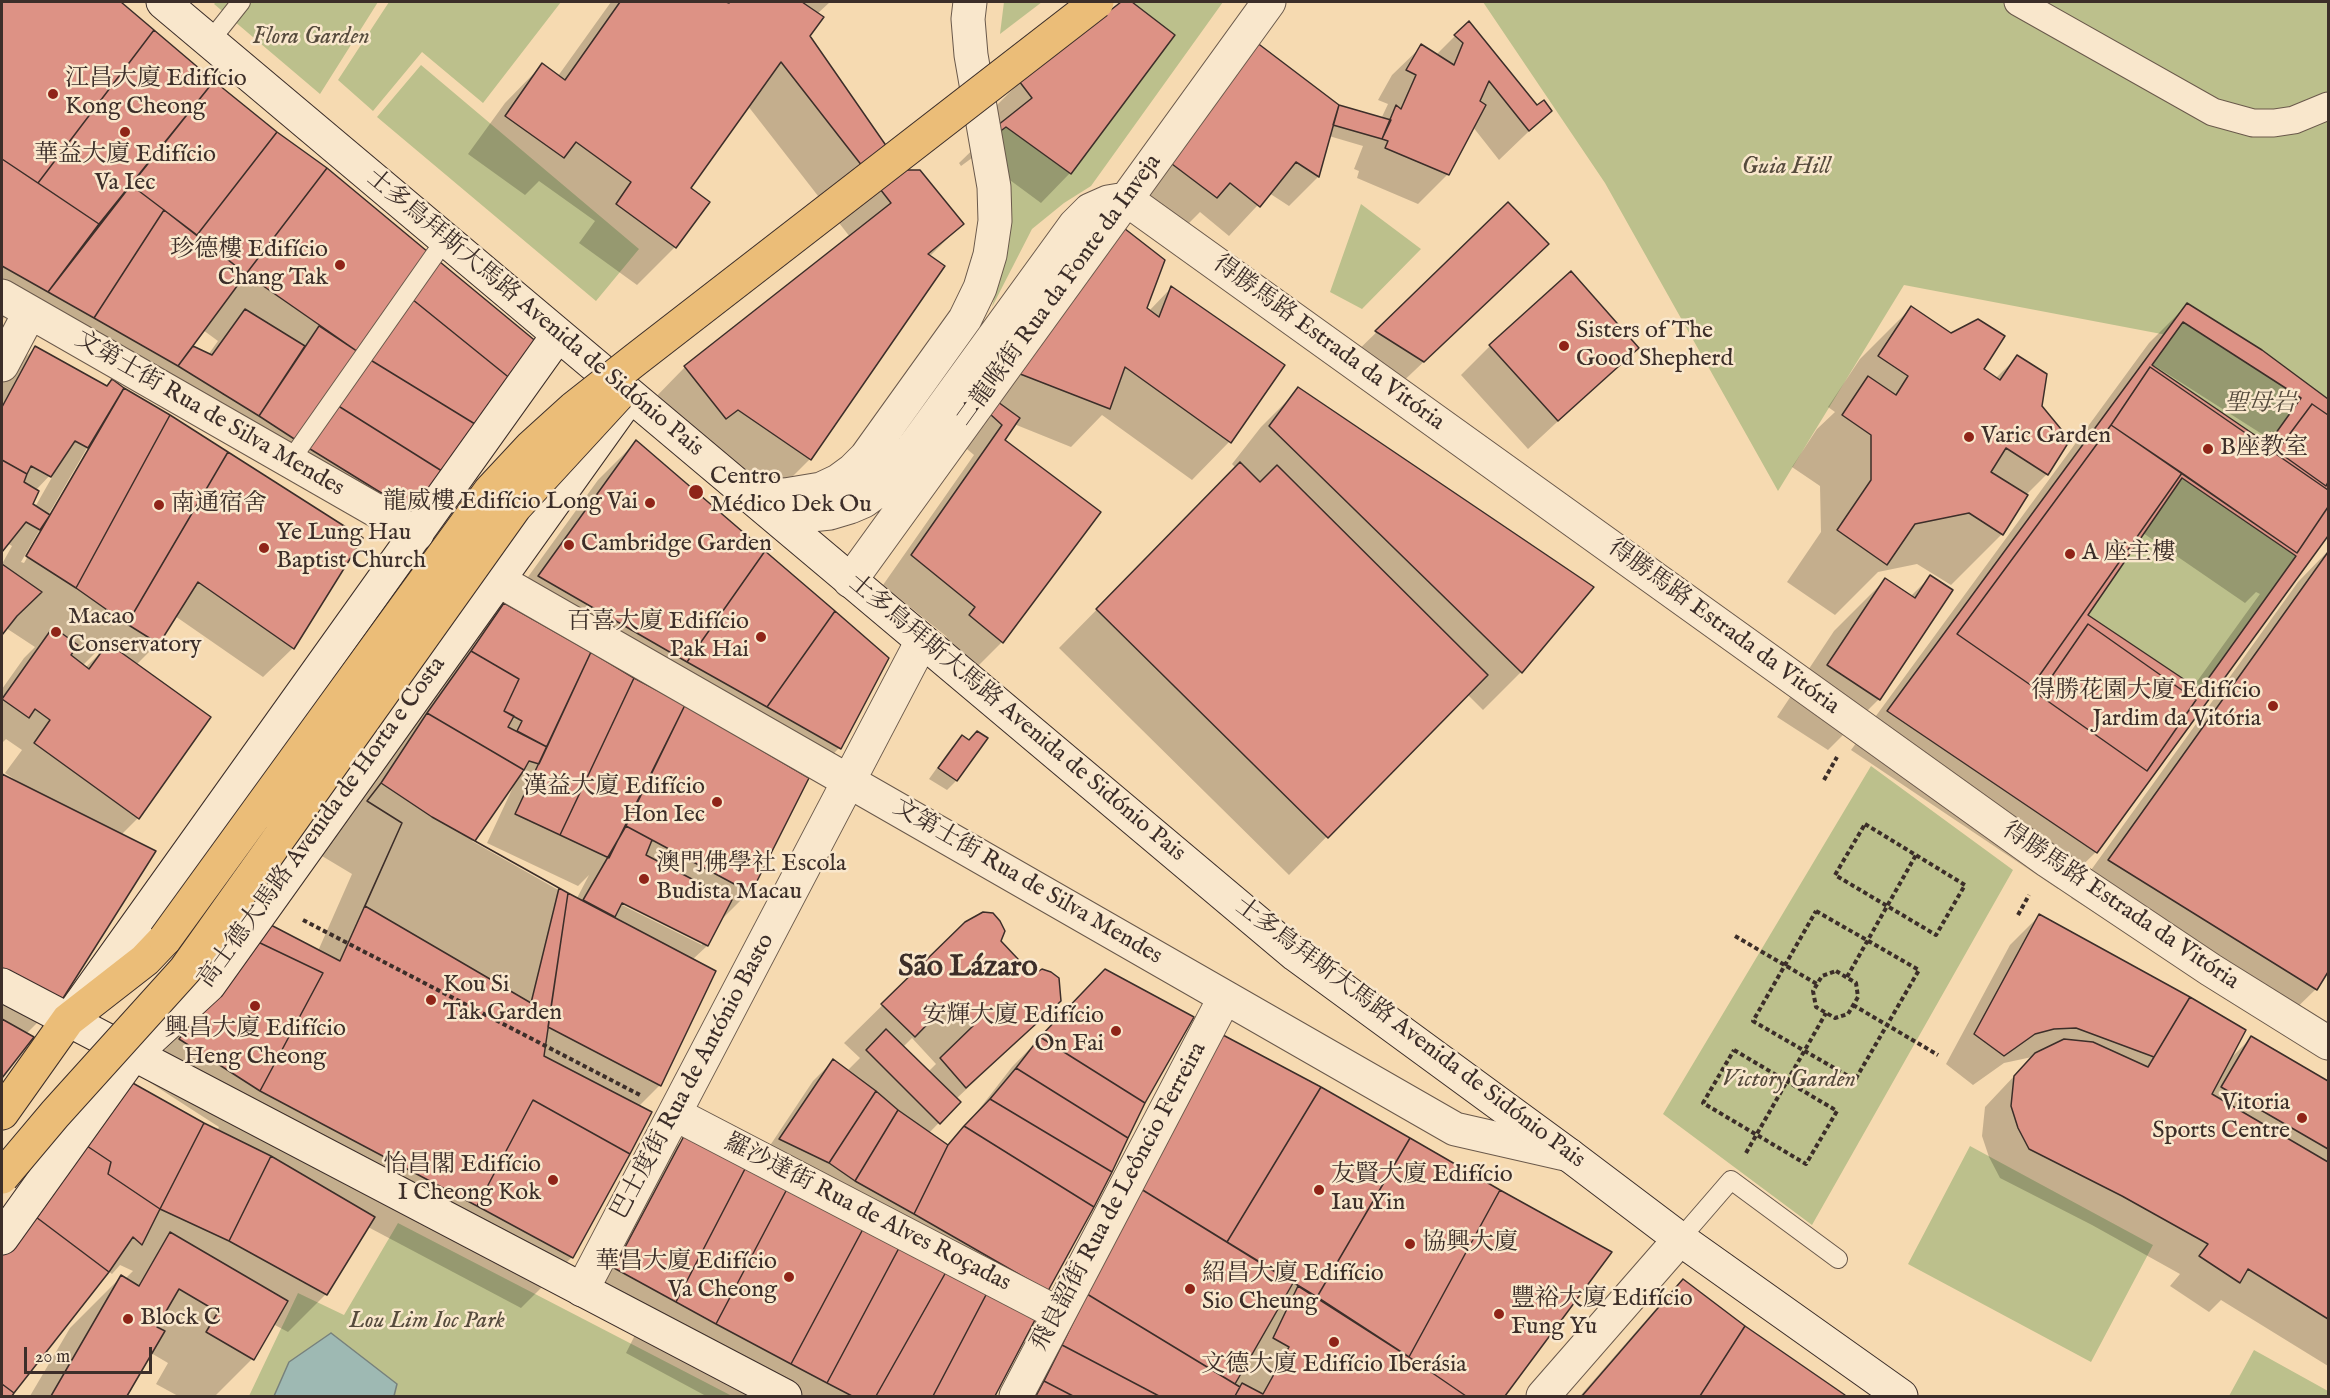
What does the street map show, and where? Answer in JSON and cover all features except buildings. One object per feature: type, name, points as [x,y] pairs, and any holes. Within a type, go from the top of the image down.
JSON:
[{"type":"main road","points":[[2,1113],[69,1020],[145,960],[165,939],[490,491],[531,447],[574,408],[1097,2]]},
{"type":"main road","points":[[2,1177],[184,970],[515,507],[694,316]]},
{"type":"street","name":"士多鳥拜斯大馬路 Avenida de Sidónio Pais","points":[[163,2],[1296,955],[1569,1155],[1887,1393]]},
{"type":"street","points":[[744,491],[767,494],[803,493],[830,485],[853,470],[866,457],[965,319],[980,288],[990,255],[995,221],[994,187],[971,55],[968,19],[970,2]]},
{"type":"street","name":"二龍喉街 Rua da Fonte da Inveja","points":[[850,580],[1269,2]]},
{"type":"street","points":[[2018,2],[2213,112],[2233,119],[2253,123],[2274,123],[2294,120],[2328,106]]},
{"type":"street","points":[[744,491],[775,509],[811,515],[830,513],[850,507],[864,501],[879,490],[892,477],[1075,225],[1090,210],[1108,202],[1126,199]]},
{"type":"street","name":"得勝馬路 Estrada da Vitória","points":[[1126,199],[2048,861],[2211,970],[2328,1043]]},
{"type":"street","name":"文第士街 Rua de Silva Mendes","points":[[2,296],[417,534]]},
{"type":"street","points":[[2,365],[30,312]]},
{"type":"street","points":[[69,1020],[558,335]]},
{"type":"street","name":"高士德大馬路 Avenida de Horta e Costa","points":[[2,1238],[133,1054],[209,985],[630,396]]},
{"type":"street","name":"文第士街 Rua de Silva Mendes","points":[[498,580],[1455,1129],[1569,1155]]},
{"type":"street","name":"巴士度街 Rua de António Basto","points":[[582,1290],[922,640]]},
{"type":"street","points":[[2,985],[785,1396]]},
{"type":"street","name":"飛良韶街 Rua de Leôncio Ferreira","points":[[1016,1396],[1225,996]]},
{"type":"street","name":"羅沙達街 Rua de Alves Roçadas","points":[[675,1114],[1059,1314]]},
{"type":"street","points":[[1543,1396],[1680,1239]]},
{"type":"lane","points":[[210,41],[241,2]]},
{"type":"lane","points":[[290,461],[446,240]]},
{"type":"lane","points":[[1680,1239],[1731,1180],[1838,1259]]},
{"type":"path","points":[[1865,825],[1965,885],[1936,935],[1887,906],[1835,875],[1865,825]]},
{"type":"path","points":[[1847,977],[1916,855]]},
{"type":"path","points":[[1816,911],[1867,941],[1919,970],[1855,1080],[1753,1021],[1816,911]]},
{"type":"path","points":[[318,927],[675,1114]]},
{"type":"path","points":[[1735,936],[1817,984]]},
{"type":"path","points":[[1836,971],[1856,983],[1858,998],[1848,1014],[1835,1018],[1816,1007],[1813,991],[1817,984],[1822,976],[1836,971]]},
{"type":"path","points":[[1853,1005],[1938,1055]]},
{"type":"path","points":[[1756,1134],[1826,1013]]},
{"type":"path","points":[[1734,1050],[1837,1111],[1806,1164],[1756,1134],[1703,1103],[1734,1050]]},
{"type":"green space","name":"Flora Garden","points":[[216,2],[378,2],[320,94],[214,4]]},
{"type":"green space","points":[[389,2],[561,2],[483,103],[422,52],[373,111],[338,80]]},
{"type":"green space","points":[[1004,2],[1042,2],[1000,34]]},
{"type":"green space","points":[[1132,2],[1223,2],[1091,186],[1064,203],[1032,229],[992,307],[1003,261],[991,138],[1006,127],[1071,174],[1174,35]]},
{"type":"green space","name":"Guia Hill","points":[[1483,2],[2328,2],[2328,414],[2234,348],[2301,398],[2268,444],[2152,365],[2172,336],[1904,285],[1778,491],[1605,183]]},
{"type":"green space","points":[[421,65],[639,249],[596,301],[377,117]]},
{"type":"green space","points":[[1361,204],[1421,249],[1362,309],[1330,292]]},
{"type":"green space","points":[[2182,478],[2296,556],[2200,690],[2088,615]]},
{"type":"green space","name":"Victory Garden","points":[[1871,766],[2013,870],[1812,1225],[1663,1114]]},
{"type":"green space","points":[[1970,1146],[2153,1245],[2091,1362],[1908,1264]]},
{"type":"green space","name":"Lou Lim Ioc Park","points":[[398,1223],[732,1396],[249,1396],[298,1293],[344,1315]]},
{"type":"green space","points":[[2254,1350],[2328,1391],[2328,1396],[2229,1396]]},
{"type":"water","points":[[331,1333],[397,1384],[394,1396],[274,1396],[289,1362]]},
{"type":"place","name":"江昌大廈 Edifício Kong Cheong","points":[[53,94]]},
{"type":"place","name":"華益大廈 Edifício Va Iec","points":[[125,132]]},
{"type":"place","name":"珍德樓 Edifício Chang Tak","points":[[340,265]]},
{"type":"place","name":"Sisters of The Good Shepherd","points":[[1564,346]]},
{"type":"place","name":"Varic Garden","points":[[1969,437]]},
{"type":"place","name":"B座教室","points":[[2208,449]]},
{"type":"place","name":"Centro Médico Dek Ou","points":[[696,492]]},
{"type":"place","name":"龍威樓 Edifício Long Vai","points":[[650,503]]},
{"type":"place","name":"南通宿舍","points":[[159,505]]},
{"type":"place","name":"Cambridge Garden","points":[[569,545]]},
{"type":"place","name":"Ye Lung Hau Baptist Church","points":[[264,548]]},
{"type":"place","name":"A 座主樓","points":[[2070,554]]},
{"type":"place","name":"Macao Conservatory","points":[[56,632]]},
{"type":"place","name":"百喜大廈 Edifício Pak Hai","points":[[761,637]]},
{"type":"place","name":"得勝花園大廈 Edifício Jardim da Vitória","points":[[2273,706]]},
{"type":"place","name":"漢益大廈 Edifício Hon Iec","points":[[717,802]]},
{"type":"place","name":"澳門佛學社 Escola Budista Macau","points":[[644,879]]},
{"type":"place","name":"Kou Si Tak Garden","points":[[431,1000]]},
{"type":"place","name":"興昌大廈 Edifício Heng Cheong","points":[[255,1006]]},
{"type":"place","name":"安輝大廈 Edifício On Fai","points":[[1116,1031]]},
{"type":"place","name":"Vitoria Sports Centre","points":[[2302,1118]]},
{"type":"place","name":"怡昌閣 Edifício I Cheong Kok","points":[[553,1180]]},
{"type":"place","name":"友賢大廈 Edifício Iau Yin","points":[[1319,1190]]},
{"type":"place","name":"協興大廈","points":[[1410,1244]]},
{"type":"place","name":"華昌大廈 Edifício Va Cheong","points":[[789,1277]]},
{"type":"place","name":"紹昌大廈 Edifício Sio Cheung","points":[[1190,1289]]},
{"type":"place","name":"豐裕大廈 Edifício Fung Yu","points":[[1499,1314]]},
{"type":"place","name":"Block C","points":[[128,1319]]},
{"type":"place","name":"文德大廈 Edifício Iberásia","points":[[1334,1342]]},
{"type":"district","name":"São Lázaro","points":[[968,969]]},
{"type":"park label","name":"聖母岩","points":[[2260,405]]}]
